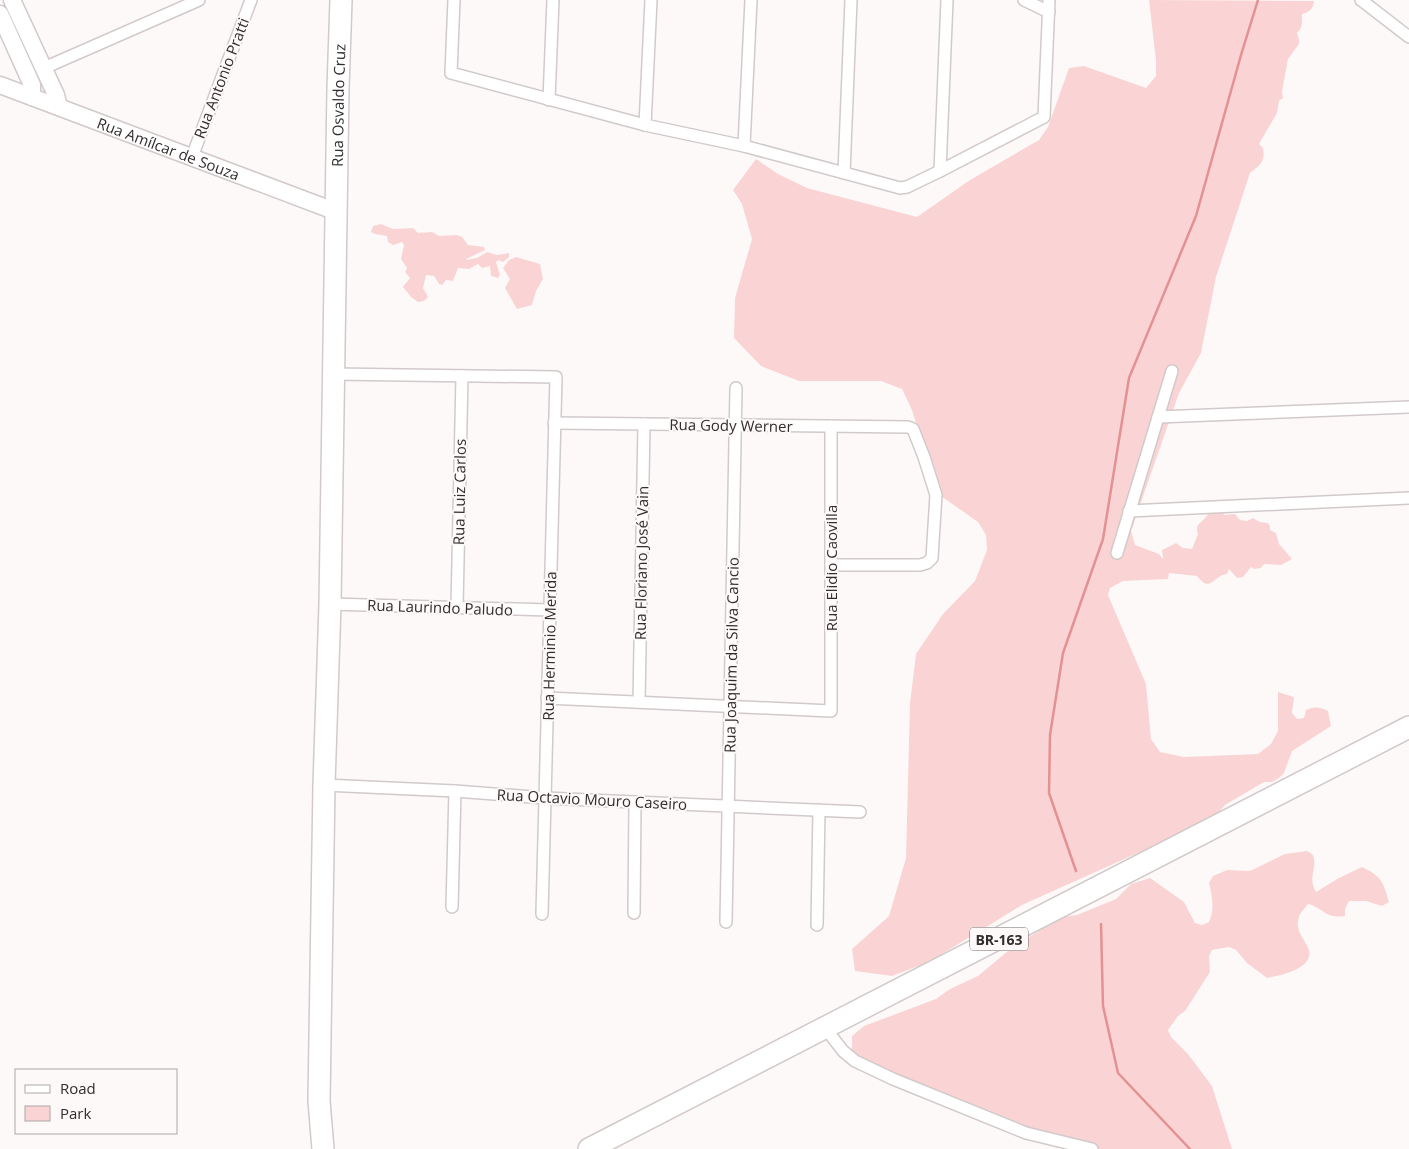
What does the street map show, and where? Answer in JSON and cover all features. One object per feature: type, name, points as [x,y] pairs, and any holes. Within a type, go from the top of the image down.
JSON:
[{"type":"highway","name":"Rua Osvaldo Cruz","points":[[320,1101],[324,785],[330,604],[341,0]]},
{"type":"highway","name":"BR-163","points":[[589,1149],[826,1029],[1409,727]]},
{"type":"highway","points":[[313,1149],[320,1101]]},
{"type":"highway","points":[[320,1101],[323,1149]]},
{"type":"street","points":[[12,0],[56,95],[59,107]]},
{"type":"street","points":[[44,68],[198,0]]},
{"type":"street","name":"Rua Antonio Pratti","points":[[192,157],[251,0]]},
{"type":"street","points":[[454,0],[452,73],[645,125],[744,146],[900,188],[907,187],[940,171],[1044,117],[1049,6],[1024,0]]},
{"type":"street","points":[[549,100],[553,0]]},
{"type":"street","points":[[645,125],[651,0]]},
{"type":"street","points":[[744,146],[751,0]]},
{"type":"street","points":[[844,173],[851,0]]},
{"type":"street","points":[[940,171],[947,0]]},
{"type":"street","points":[[1361,0],[1409,37]]},
{"type":"street","points":[[0,14],[32,85],[32,97]]},
{"type":"street","name":"Rua Amílcar de Souza","points":[[0,85],[337,212]]},
{"type":"street","points":[[1117,553],[1172,371]]},
{"type":"street","points":[[334,374],[462,376]]},
{"type":"street","name":"Rua Herminio Merida","points":[[462,376],[556,377],[542,914]]},
{"type":"street","name":"Rua Luiz Carlos","points":[[457,607],[462,376]]},
{"type":"street","name":"Rua Joaquim da Silva Cancio","points":[[726,922],[736,388]]},
{"type":"street","points":[[1158,417],[1409,407]]},
{"type":"street","name":"Rua Gody Werner","points":[[554,423],[908,426],[914,429],[936,495],[932,558],[920,565],[831,565]]},
{"type":"street","name":"Rua Floriano José Vain","points":[[639,702],[644,424]]},
{"type":"street","name":"Rua Elidio Caovilla","points":[[730,706],[831,711],[831,426]]},
{"type":"street","points":[[1129,511],[1409,498]]},
{"type":"street","name":"Rua Laurindo Paludo","points":[[330,604],[550,610]]},
{"type":"street","points":[[548,698],[730,706]]},
{"type":"street","name":"Rua Octavio Mouro Caseiro","points":[[324,785],[455,791],[545,798],[860,812]]},
{"type":"street","points":[[452,908],[455,791]]},
{"type":"street","points":[[634,913],[636,802]]},
{"type":"street","points":[[817,925],[819,810]]},
{"type":"street","points":[[826,1029],[843,1051],[856,1061],[893,1079],[1026,1133],[1092,1149]]},
{"type":"green space","points":[[1149,0],[1314,1],[1311,10],[1302,14],[1301,27],[1297,33],[1299,44],[1288,59],[1282,91],[1283,98],[1279,101],[1277,113],[1259,144],[1263,148],[1264,157],[1259,166],[1250,173],[1216,277],[1201,353],[1179,393],[1131,531],[1135,545],[1159,554],[1163,559],[1162,550],[1176,543],[1183,548],[1192,549],[1198,534],[1198,525],[1209,512],[1222,510],[1224,515],[1235,514],[1240,520],[1247,521],[1253,518],[1260,522],[1268,523],[1270,530],[1276,533],[1279,544],[1292,559],[1281,565],[1264,564],[1261,568],[1254,569],[1251,567],[1243,577],[1237,578],[1229,569],[1227,574],[1222,575],[1209,584],[1205,584],[1197,576],[1169,573],[1168,579],[1123,581],[1110,588],[1108,595],[1146,684],[1151,739],[1160,752],[1184,757],[1258,754],[1271,744],[1278,731],[1278,692],[1294,697],[1292,713],[1297,719],[1304,718],[1306,710],[1320,708],[1328,711],[1331,726],[1292,751],[1284,773],[1279,778],[1272,782],[1264,782],[1225,805],[1215,817],[1022,905],[929,962],[892,976],[855,971],[852,949],[889,916],[906,858],[910,703],[916,654],[943,614],[975,581],[987,550],[986,535],[978,522],[938,494],[912,410],[902,389],[881,381],[799,381],[761,366],[734,338],[735,298],[752,239],[742,204],[733,190],[756,159],[778,174],[807,188],[917,217],[970,180],[1039,140],[1048,127],[1069,68],[1084,66],[1146,88],[1156,76]]},
{"type":"green space","points":[[381,224],[393,229],[413,228],[418,233],[432,232],[439,236],[457,235],[462,237],[468,245],[484,247],[485,250],[467,260],[477,258],[487,252],[497,255],[509,253],[509,257],[503,262],[498,260],[496,262],[500,275],[498,278],[491,276],[490,266],[482,268],[478,264],[469,269],[458,268],[453,281],[446,280],[442,285],[439,284],[434,276],[426,275],[423,288],[428,297],[424,301],[418,302],[403,287],[410,278],[405,272],[407,268],[401,259],[404,245],[402,242],[393,245],[388,242],[387,236],[371,232],[373,226]]},
{"type":"green space","points":[[516,257],[540,264],[543,279],[536,291],[532,305],[517,309],[505,288],[510,279],[503,268],[509,260]]},
{"type":"green space","points":[[1307,851],[1313,855],[1312,882],[1316,892],[1362,867],[1377,876],[1385,889],[1389,902],[1382,906],[1366,901],[1349,901],[1345,909],[1345,916],[1338,917],[1328,915],[1308,904],[1301,912],[1298,926],[1309,950],[1309,957],[1301,967],[1279,975],[1267,978],[1247,963],[1236,950],[1229,947],[1212,950],[1209,956],[1210,972],[1185,1011],[1178,1016],[1168,1030],[1171,1037],[1188,1054],[1212,1086],[1232,1149],[1100,1149],[1040,1134],[962,1101],[908,1082],[878,1068],[852,1052],[852,1036],[864,1026],[936,999],[950,989],[978,976],[1014,946],[1039,931],[1049,918],[1077,915],[1116,899],[1131,884],[1150,878],[1184,902],[1195,923],[1202,925],[1209,922],[1212,912],[1209,883],[1213,876],[1227,870],[1250,871],[1285,854]]},
{"type":"waterway","points":[[1076,871],[1049,793],[1050,735],[1063,653],[1103,539],[1129,378],[1196,216],[1258,0]]},
{"type":"waterway","points":[[1101,924],[1103,1006],[1118,1073],[1190,1149]]}]
